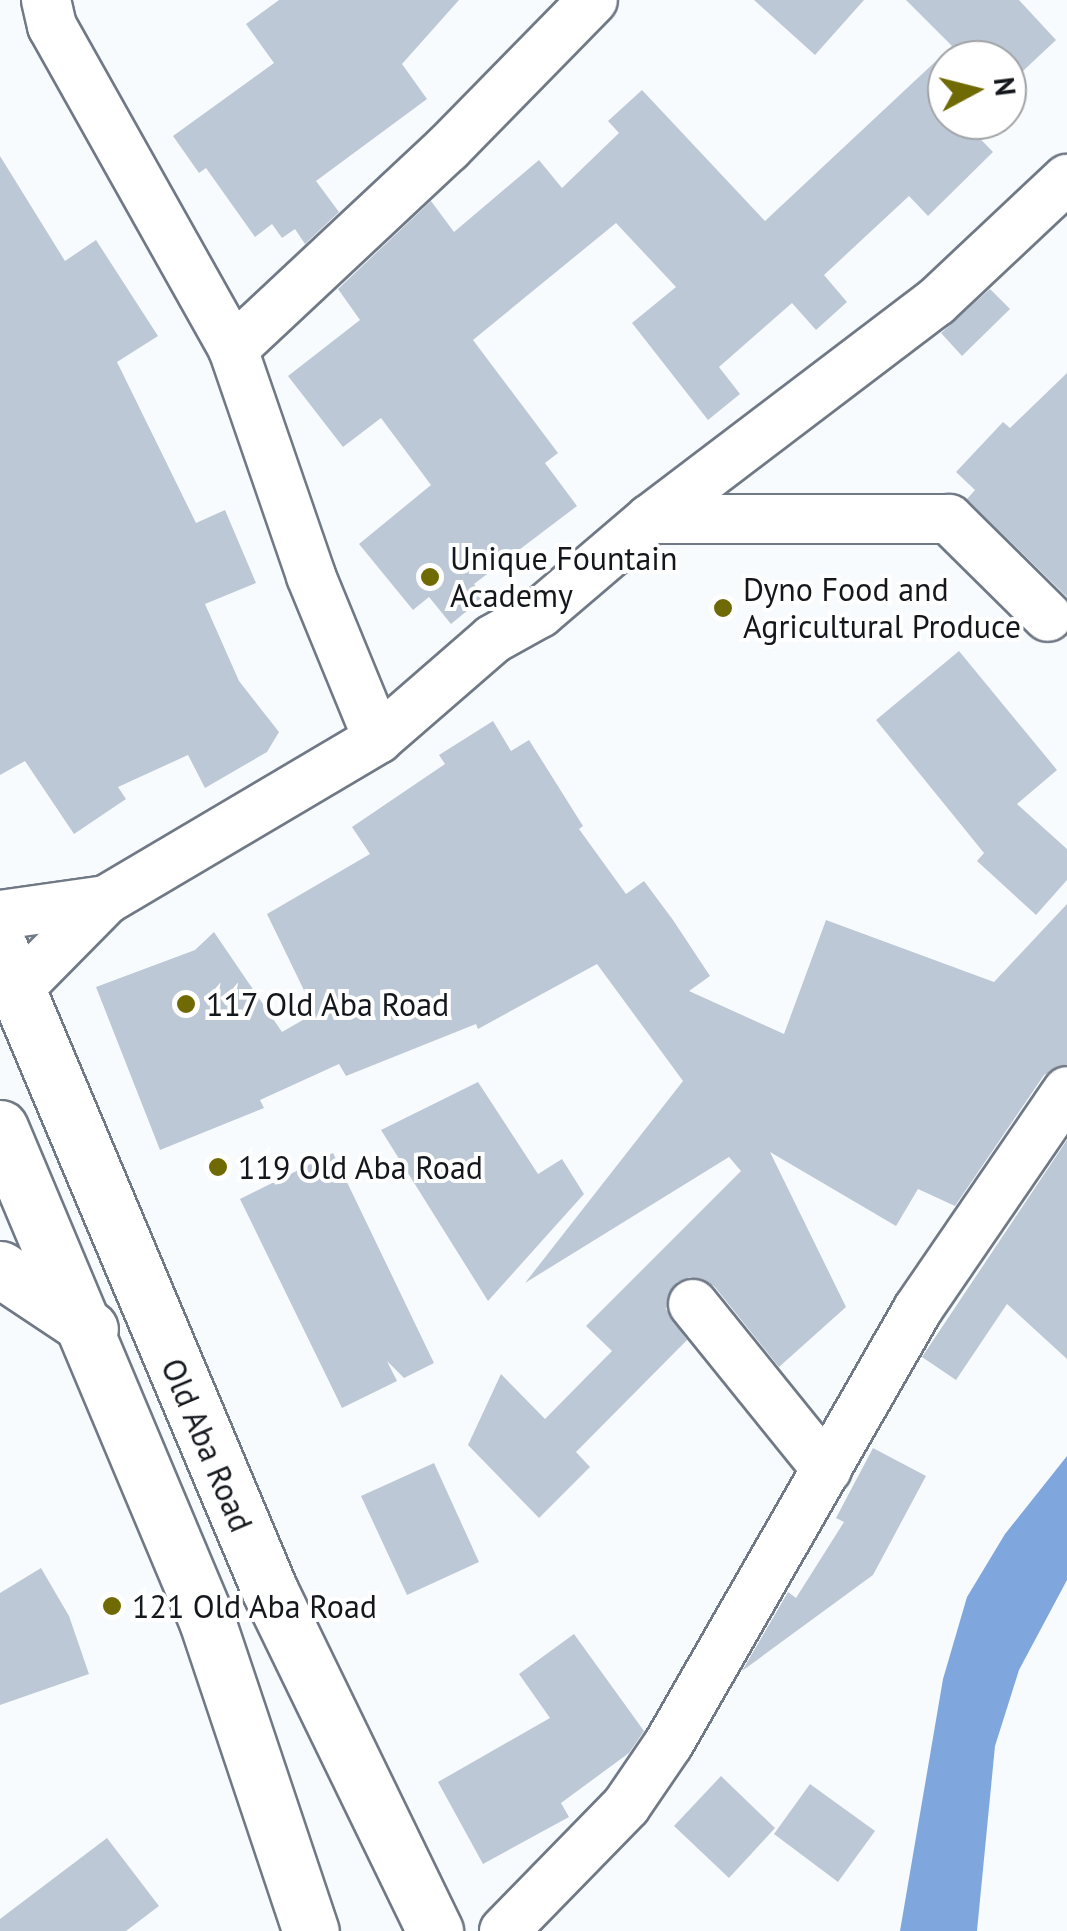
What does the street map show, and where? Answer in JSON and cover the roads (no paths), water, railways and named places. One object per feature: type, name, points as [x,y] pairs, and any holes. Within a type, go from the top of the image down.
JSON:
[{"type":"main road","name":"Old Aba Road","points":[[5,979],[256,1557],[435,1931]]},
{"type":"main road","name":"Old Aba Road","points":[[0,1128],[90,1329],[207,1621],[311,1931]]},
{"type":"main road","points":[[0,1270],[90,1329]]},
{"type":"street","points":[[46,0],[52,26],[233,349],[310,576],[378,738]]},
{"type":"street","points":[[233,349],[448,148],[593,0]]},
{"type":"street","points":[[5,979],[106,900],[378,738],[650,519],[936,302],[1067,179]]},
{"type":"street","points":[[650,519],[949,520],[1048,617]]},
{"type":"street","points":[[0,915],[106,900]]},
{"type":"street","points":[[504,1931],[626,1806],[827,1470],[918,1308],[1067,1090]]},
{"type":"street","points":[[693,1304],[827,1470]]},
{"type":"water","points":[[1067,1456],[1067,1580],[1019,1670],[995,1746],[977,1931],[900,1931],[943,1679],[967,1597],[1005,1534]]},
{"type":"place","name":"Unique Fountain Academy","points":[[430,577]]},
{"type":"place","name":"Dyno Food and Agricultural Produce","points":[[723,608]]},
{"type":"place","name":"117 Old Aba Road","points":[[186,1004]]},
{"type":"place","name":"119 Old Aba Road","points":[[218,1167]]},
{"type":"place","name":"121 Old Aba Road","points":[[112,1606]]}]
